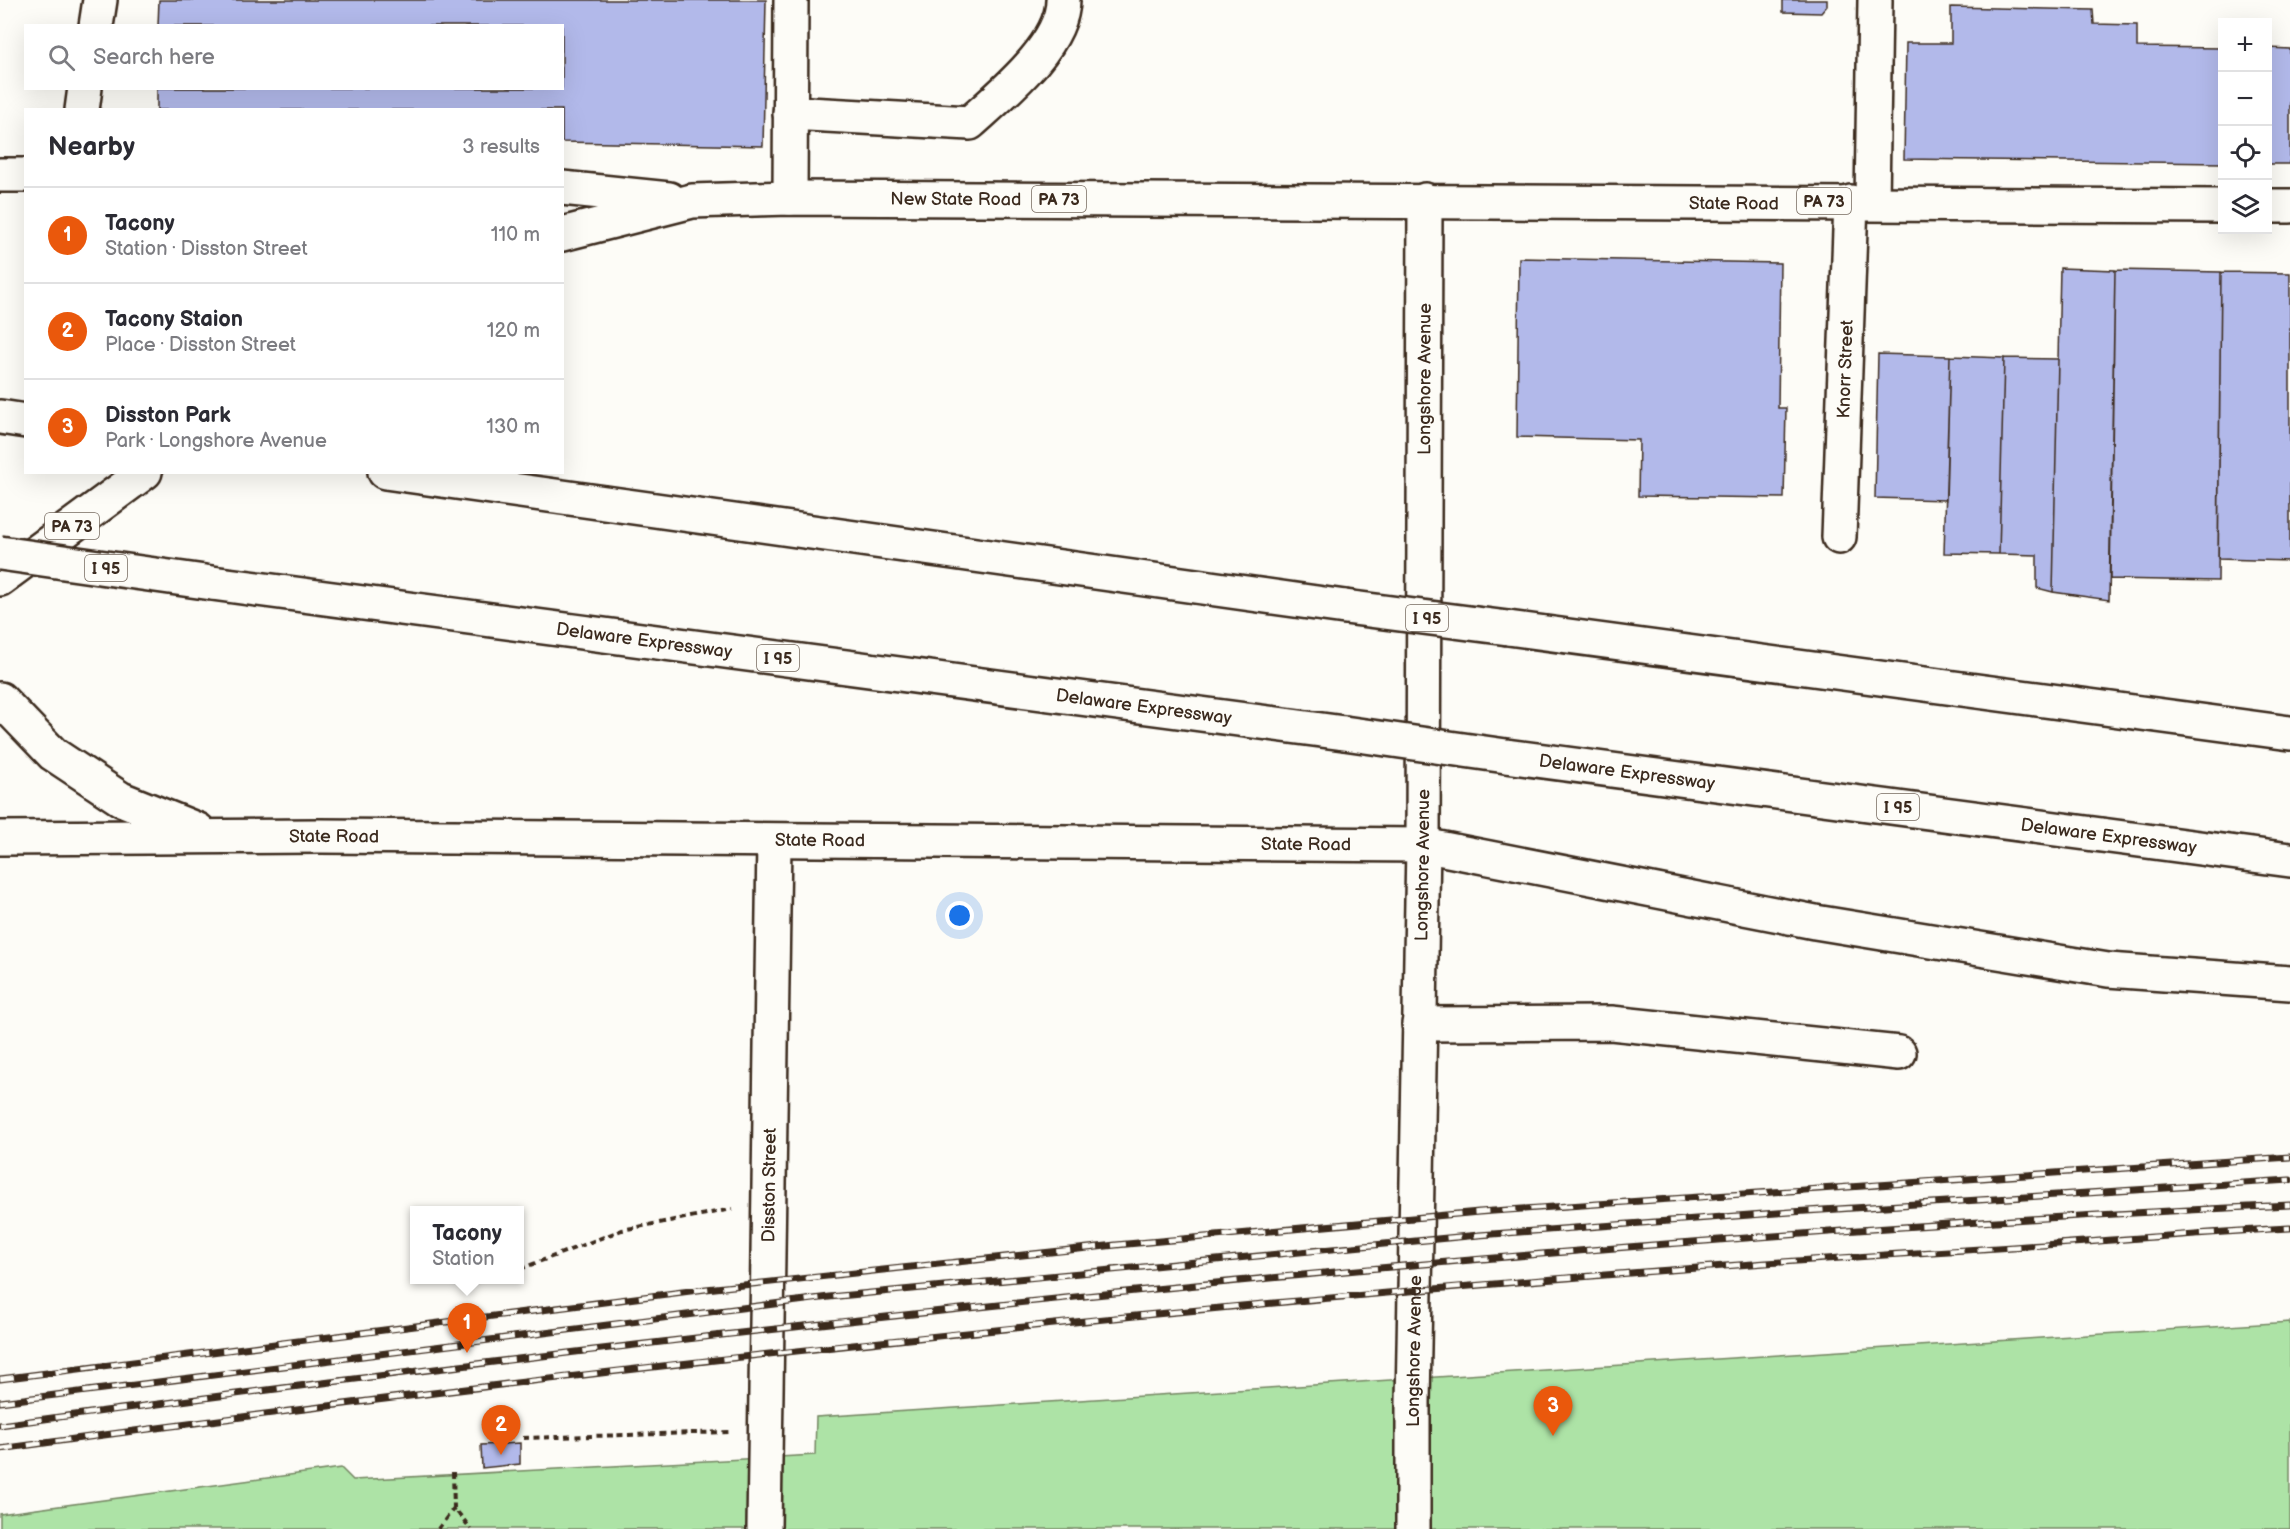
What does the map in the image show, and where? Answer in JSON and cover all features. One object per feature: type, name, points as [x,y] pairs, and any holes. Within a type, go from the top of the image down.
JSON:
[{"type":"main road","points":[[96,24],[100,0]]},
{"type":"main road","points":[[790,198],[791,0]]},
{"type":"main road","points":[[790,113],[970,123],[1026,73],[1063,16],[1063,0]]},
{"type":"main road","name":"Knorr Street","points":[[1839,537],[1875,0]]},
{"type":"main road","points":[[82,108],[86,90]]},
{"type":"main road","points":[[0,175],[24,175]]},
{"type":"main road","points":[[564,188],[692,201]]},
{"type":"main road","name":"New State Road","points":[[564,233],[692,201],[790,198],[1425,200]]},
{"type":"main road","name":"State Road","points":[[1425,200],[2218,206]]},
{"type":"main road","name":"Longshore Avenue","points":[[1413,1529],[1423,845],[1425,200]]},
{"type":"main road","points":[[2272,206],[2290,206]]},
{"type":"main road","name":"PA 73","points":[[0,579],[142,474]]},
{"type":"main road","name":"I 95","points":[[399,474],[1345,607],[2290,733]]},
{"type":"main road","name":"Delaware Expressway","points":[[0,553],[212,584],[2290,860]]},
{"type":"main road","name":"State Road","points":[[0,699],[53,754],[121,800],[217,837]]},
{"type":"main road","name":"State Road","points":[[0,838],[217,837],[1423,845],[1815,922],[2096,968],[2290,983]]},
{"type":"main road","name":"Disston Street","points":[[764,1529],[774,841]]},
{"type":"main road","points":[[1419,1024],[1611,1023],[1899,1053]]},
{"type":"path","points":[[524,1267],[622,1230],[700,1213],[768,1205]]},
{"type":"path","points":[[523,1438],[713,1432]]},
{"type":"path","points":[[453,1472],[454,1508],[471,1529]]},
{"type":"path","points":[[438,1529],[454,1508]]},
{"type":"green space","points":[[2290,1322],[2290,1529],[0,1529],[0,1514],[341,1468],[353,1480],[815,1455],[816,1417]]},
{"type":"building","points":[[159,0],[766,0],[763,146],[564,142],[564,108],[157,108],[157,90],[564,90],[564,24],[158,24]]},
{"type":"building","points":[[1783,0],[1827,0],[1827,6],[1821,13],[1783,12]]},
{"type":"building","points":[[1951,7],[2093,10],[2094,24],[2137,25],[2137,47],[2218,48],[2218,163],[1904,159],[1906,43],[1951,43]]},
{"type":"building","points":[[2272,48],[2290,49],[2290,164],[2272,164]]},
{"type":"building","points":[[1519,258],[1780,263],[1778,408],[1786,408],[1784,498],[1638,496],[1639,440],[1517,437]]},
{"type":"building","points":[[2060,268],[2115,270],[2109,600],[2053,592]]},
{"type":"building","points":[[2115,270],[2221,272],[2218,581],[2110,579]]},
{"type":"building","points":[[2221,272],[2290,273],[2290,561],[2218,559]]},
{"type":"building","points":[[1878,354],[1950,356],[1946,500],[1875,498]]},
{"type":"building","points":[[1950,356],[2004,358],[1999,554],[1944,553]]},
{"type":"building","points":[[2004,358],[2058,359],[2053,592],[2037,588],[2037,555],[1999,554]]},
{"type":"building","points":[[520,1443],[520,1464],[482,1468],[481,1445]]},
{"type":"railway","points":[[0,1379],[706,1289],[1116,1245],[1479,1212],[2290,1157]]},
{"type":"railway","points":[[0,1402],[829,1297],[1479,1235],[1791,1212],[2290,1180]]},
{"type":"railway","points":[[0,1425],[571,1353],[1143,1290],[1716,1240],[2290,1205]]},
{"type":"railway","points":[[0,1449],[251,1416],[753,1356],[1256,1304],[1761,1263],[2290,1228]]},
{"type":"place","name":"Tacony","points":[[467,1353]]},
{"type":"place","name":"Disston Park","points":[[1553,1436]]},
{"type":"place","name":"Tacony Staion","points":[[501,1455]]}]
